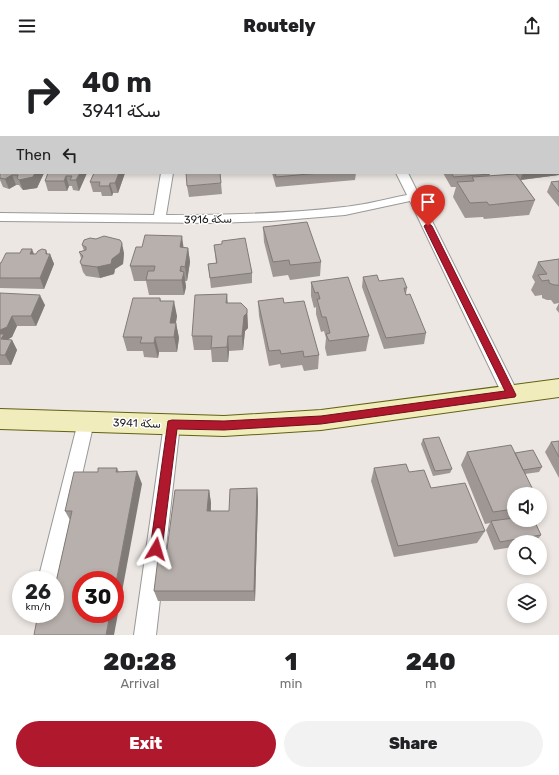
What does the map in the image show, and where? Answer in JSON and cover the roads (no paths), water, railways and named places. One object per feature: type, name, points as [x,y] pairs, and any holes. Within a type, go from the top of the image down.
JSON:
[{"type":"street","points":[[159,219],[167,174]]},
{"type":"street","points":[[402,174],[511,395]]},
{"type":"street","name":"سكة 3916","points":[[0,216],[224,219],[345,211],[414,197]]},
{"type":"street","name":"سكة 3941","points":[[0,419],[224,426],[321,420],[559,388]]},
{"type":"street","points":[[50,571],[86,422]]},
{"type":"street","points":[[146,635],[172,424]]}]
